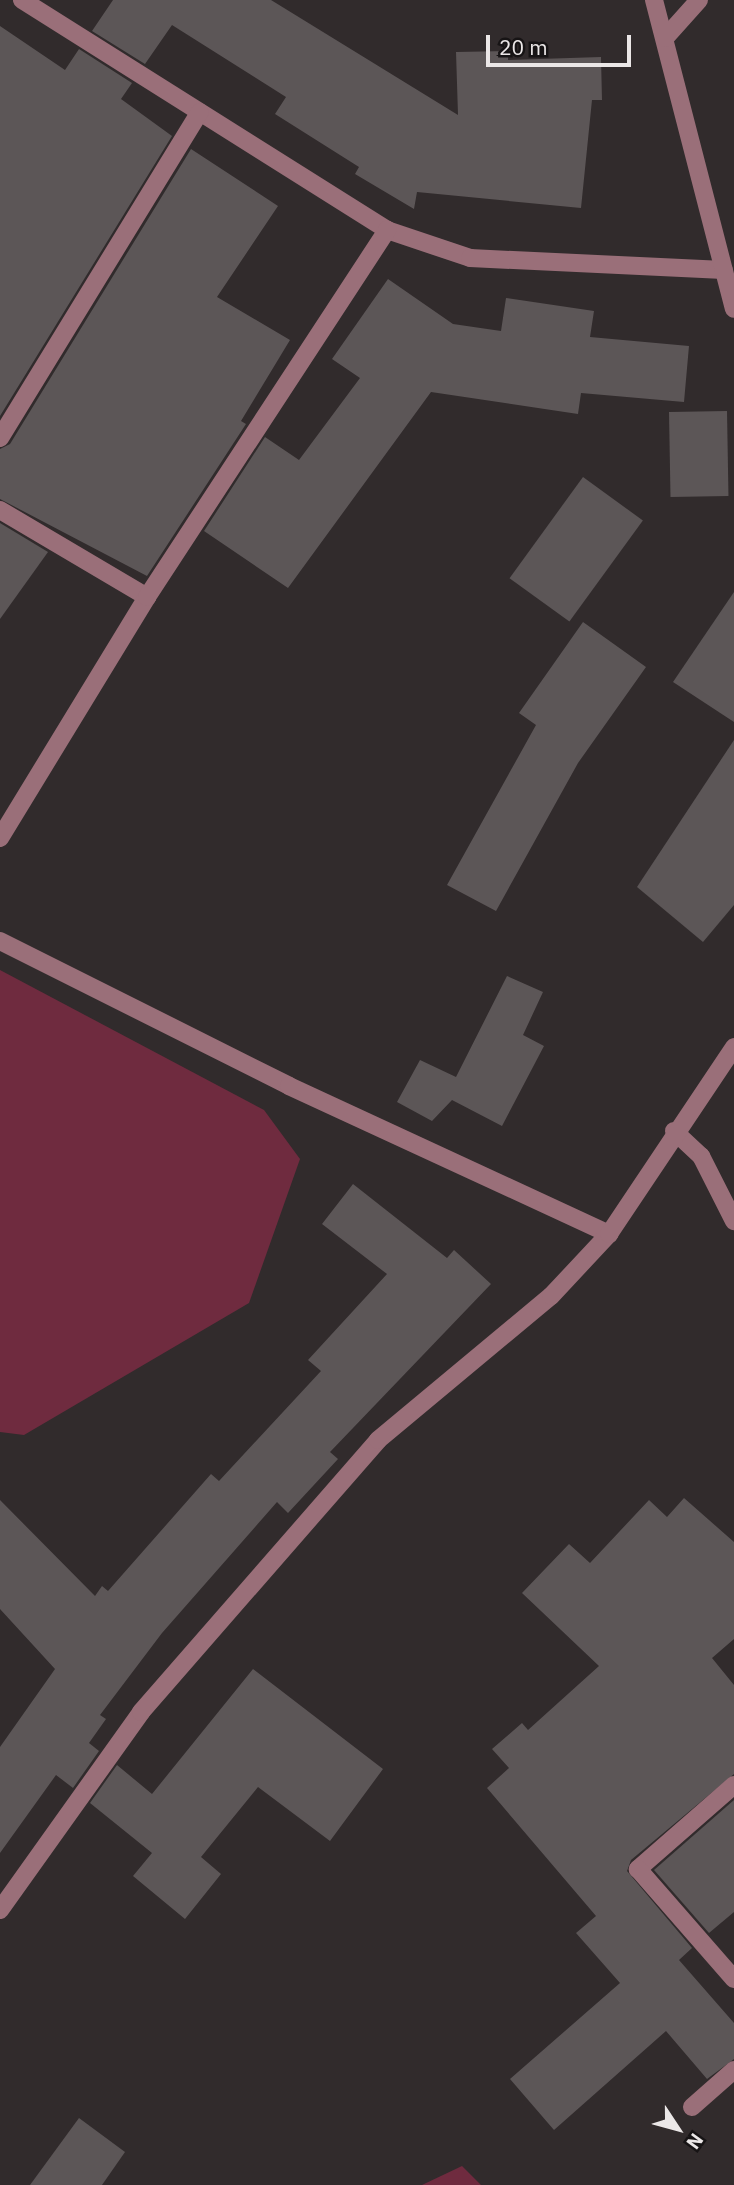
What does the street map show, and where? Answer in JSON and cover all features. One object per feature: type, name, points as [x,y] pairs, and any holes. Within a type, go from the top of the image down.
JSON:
[{"type":"street","points":[[22,0],[387,230],[470,258],[724,270]]},
{"type":"street","points":[[654,0],[734,309]]},
{"type":"street","points":[[664,38],[699,0]]},
{"type":"street","points":[[0,438],[200,112]]},
{"type":"street","points":[[0,838],[148,597],[387,230]]},
{"type":"street","points":[[0,510],[148,597]]},
{"type":"street","points":[[0,941],[289,1086],[609,1234]]},
{"type":"street","points":[[0,1910],[141,1712],[378,1440],[551,1296],[609,1234],[674,1130],[734,1047]]},
{"type":"street","points":[[674,1130],[702,1156],[734,1220]]},
{"type":"street","points":[[734,1785],[638,1869],[734,1979]]},
{"type":"street","points":[[692,2107],[734,2070]]},
{"type":"shaded area","points":[[0,970],[264,1110],[300,1159],[249,1303],[24,1435],[0,1432]]},
{"type":"shaded area","points":[[462,2166],[481,2185],[422,2185]]},
{"type":"building","points":[[113,0],[271,0],[458,115],[456,52],[508,51],[508,60],[601,57],[602,100],[592,100],[581,208],[417,192],[414,209],[355,174],[359,167],[275,114],[286,97],[172,25],[145,64],[92,31]]},
{"type":"building","points":[[0,26],[65,70],[79,49],[132,83],[121,99],[172,136],[0,416]]},
{"type":"building","points":[[191,149],[278,206],[217,297],[290,340],[241,421],[246,424],[147,576],[0,499],[0,449],[10,444]]},
{"type":"building","points":[[388,279],[453,324],[501,331],[506,298],[594,311],[590,337],[689,346],[684,402],[581,393],[578,414],[431,392],[288,588],[204,531],[265,437],[299,460],[360,378],[332,359]]},
{"type":"building","points":[[727,411],[728,496],[670,497],[669,412]]},
{"type":"building","points":[[583,477],[643,520],[569,622],[510,578]]},
{"type":"building","points":[[0,523],[48,552],[0,619]]},
{"type":"building","points":[[734,592],[734,722],[673,682]]},
{"type":"building","points":[[583,622],[646,667],[578,763],[496,911],[447,885],[536,725],[519,713]]},
{"type":"building","points":[[734,740],[734,905],[703,942],[637,887]]},
{"type":"building","points":[[507,976],[543,992],[523,1035],[544,1046],[502,1126],[452,1100],[432,1121],[397,1102],[420,1060],[456,1077]]},
{"type":"building","points":[[353,1184],[447,1258],[454,1250],[491,1284],[330,1452],[338,1459],[288,1513],[277,1502],[162,1633],[100,1715],[106,1719],[89,1743],[99,1751],[73,1788],[56,1775],[0,1853],[0,1747],[55,1669],[0,1609],[0,1500],[95,1596],[102,1586],[108,1591],[211,1474],[219,1481],[321,1371],[308,1360],[387,1274],[322,1224]]},
{"type":"building","points":[[684,1498],[734,1542],[734,1639],[712,1658],[734,1685],[734,1774],[631,1860],[627,1871],[692,1948],[679,1960],[734,2023],[734,2059],[707,2079],[666,2031],[554,2130],[510,2079],[620,1983],[576,1933],[596,1916],[487,1788],[509,1768],[492,1749],[522,1723],[528,1730],[599,1666],[522,1593],[569,1544],[590,1563],[649,1500],[667,1517]]},
{"type":"building","points":[[253,1669],[383,1769],[330,1841],[258,1787],[201,1857],[221,1874],[185,1919],[133,1876],[152,1853],[90,1803],[117,1765],[152,1794]]},
{"type":"building","points":[[734,1800],[734,1912],[709,1933],[654,1870]]},
{"type":"building","points":[[79,2118],[125,2152],[102,2185],[30,2185]]}]
